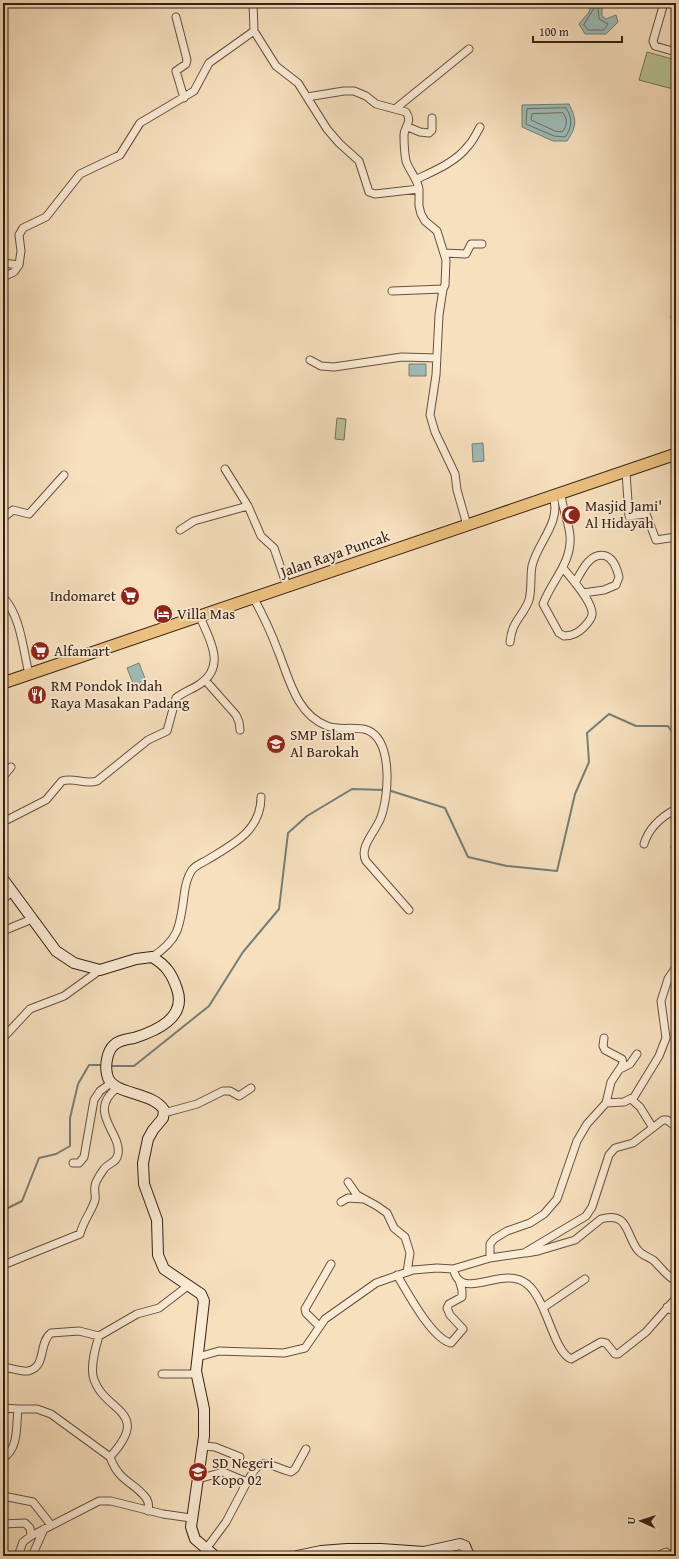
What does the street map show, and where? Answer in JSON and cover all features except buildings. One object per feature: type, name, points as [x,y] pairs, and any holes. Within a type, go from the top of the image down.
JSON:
[{"type":"highway","name":"Jalan Raya Puncak","points":[[3,683],[199,615],[676,454]]},
{"type":"main road","points":[[3,880],[59,954],[80,965],[100,970],[136,959],[152,957],[165,965],[172,975],[179,996],[176,1012],[170,1020],[157,1029],[115,1044],[108,1056],[106,1072],[114,1085],[145,1096],[160,1105],[164,1113],[162,1119],[151,1133],[145,1146],[143,1163],[144,1180],[157,1220],[157,1251],[161,1264],[165,1270],[201,1294],[204,1301],[197,1374],[204,1408],[203,1446],[191,1518],[193,1534],[198,1542],[215,1556]]},
{"type":"main road","points":[[297,1556],[326,1550],[380,1553],[424,1552],[460,1544],[465,1546],[469,1556]]},
{"type":"street","points":[[253,3],[254,31],[276,66],[298,83],[329,132],[347,152],[359,161],[368,192],[380,193],[419,190]]},
{"type":"street","points":[[664,3],[653,41],[654,46],[676,52]]},
{"type":"street","points":[[176,17],[187,60],[186,64],[176,71],[184,98]]},
{"type":"street","points":[[3,277],[14,272],[19,265],[19,235],[21,229],[46,217],[80,174],[120,155],[143,120],[184,98],[197,88],[210,63],[254,31]]},
{"type":"street","points":[[395,109],[469,49]]},
{"type":"street","points":[[307,97],[344,91],[354,91],[363,94],[376,104],[406,112],[408,116],[408,127],[404,133],[406,158],[417,179],[421,214],[425,221],[437,231],[446,258],[445,285],[439,310],[436,375],[430,408],[431,419],[435,432],[455,474],[458,495],[467,525]]},
{"type":"street","points":[[408,127],[420,132],[429,133],[432,130],[432,118]]},
{"type":"street","points":[[417,179],[437,169],[462,152],[480,127]]},
{"type":"street","points":[[444,253],[466,254],[471,244],[482,244]]},
{"type":"street","points":[[3,263],[19,265]]},
{"type":"street","points":[[392,291],[443,289]]},
{"type":"street","points":[[310,360],[321,366],[334,367],[404,357],[436,358]]},
{"type":"street","points":[[225,469],[248,506],[261,536],[274,548],[287,586]]},
{"type":"street","points":[[626,472],[629,516],[646,514],[656,540],[676,537]]},
{"type":"street","points":[[3,518],[13,510],[29,514],[64,475]]},
{"type":"street","points":[[557,495],[567,523],[570,540],[568,556],[543,604],[562,636],[576,633],[591,618],[591,608],[582,593],[563,568]]},
{"type":"street","points":[[510,642],[513,626],[529,601],[532,565],[555,514],[557,495]]},
{"type":"street","points":[[180,530],[194,521],[248,506]]},
{"type":"street","points":[[575,583],[586,565],[594,556],[602,555],[613,561],[619,577],[616,585],[604,590],[582,593]]},
{"type":"street","points":[[3,597],[11,608],[15,618],[29,674]]},
{"type":"street","points":[[253,597],[270,630],[291,687],[306,711],[318,722],[330,727],[362,728],[375,735],[383,751],[387,779],[381,817],[366,845],[364,856],[366,861],[409,910]]},
{"type":"street","points":[[3,822],[46,800],[62,781],[74,779],[91,782],[99,779],[148,740],[167,731],[176,698],[205,680],[214,666],[216,655],[199,615]]},
{"type":"street","points":[[205,680],[236,715],[240,730]]},
{"type":"street","points":[[3,777],[11,767]]},
{"type":"street","points":[[152,957],[167,946],[176,934],[180,924],[185,889],[192,870],[242,838],[251,829],[258,816],[261,797]]},
{"type":"street","points":[[644,844],[647,834],[653,825],[676,809]]},
{"type":"street","points":[[3,899],[12,892]]},
{"type":"street","points":[[3,931],[32,919]]},
{"type":"street","points":[[606,1104],[631,1100],[640,1091],[665,1042],[666,1034],[661,1001],[668,979],[676,967]]},
{"type":"street","points":[[3,1038],[30,1009],[64,996],[100,970]]},
{"type":"street","points":[[604,1038],[604,1048],[622,1059],[622,1068]]},
{"type":"street","points":[[490,1258],[490,1244],[494,1239],[506,1231],[533,1221],[546,1213],[552,1206],[559,1194],[562,1180],[582,1132],[606,1104],[611,1082],[622,1068],[630,1064],[637,1054]]},
{"type":"street","points":[[73,1163],[79,1163],[84,1157],[94,1100],[100,1091],[114,1085]]},
{"type":"street","points":[[3,1264],[80,1233],[83,1221],[94,1201],[96,1183],[104,1169],[115,1162],[118,1154],[104,1111],[114,1085]]},
{"type":"street","points":[[164,1113],[197,1104],[223,1091],[230,1091],[239,1096],[251,1088]]},
{"type":"street","points":[[631,1100],[640,1107],[653,1128]]},
{"type":"street","points":[[524,1253],[586,1216],[592,1207],[612,1151],[619,1146],[633,1143],[663,1120],[675,1124]]},
{"type":"street","points":[[348,1182],[356,1193],[382,1209],[390,1217],[394,1228],[405,1237],[410,1253],[407,1272]]},
{"type":"street","points":[[341,1202],[348,1198],[365,1199]]},
{"type":"street","points":[[198,1357],[219,1351],[284,1353],[305,1348],[319,1326],[328,1317],[370,1287],[397,1275],[423,1269],[453,1269],[490,1258],[538,1252],[566,1244],[580,1238],[601,1219],[616,1219],[621,1221],[626,1226],[638,1250],[652,1260],[668,1277],[676,1281]]},
{"type":"street","points":[[319,1326],[306,1313],[304,1308],[331,1264]]},
{"type":"street","points":[[397,1275],[423,1317],[442,1340],[451,1343],[463,1330],[450,1316],[447,1308],[449,1304],[462,1297],[462,1289],[453,1269]]},
{"type":"street","points":[[458,1280],[469,1284],[508,1277],[518,1278],[532,1288],[544,1307],[555,1337],[567,1357],[571,1359],[601,1342],[606,1343],[615,1354],[618,1354],[646,1332],[676,1298]]},
{"type":"street","points":[[544,1307],[585,1278]]},
{"type":"street","points":[[3,1367],[27,1371],[36,1367],[41,1360],[44,1342],[51,1332],[79,1331],[99,1336],[137,1314],[159,1308],[189,1285]]},
{"type":"street","points":[[667,1307],[671,1310],[676,1309]]},
{"type":"street","points":[[99,1336],[93,1361],[94,1376],[98,1385],[124,1416],[128,1428],[126,1436],[110,1457]]},
{"type":"street","points":[[162,1374],[197,1374]]},
{"type":"street","points":[[3,1408],[37,1409],[51,1414],[110,1457],[114,1468],[120,1475],[146,1498],[149,1505],[148,1510]]},
{"type":"street","points":[[3,1458],[10,1453],[14,1444],[18,1409]]},
{"type":"street","points":[[203,1446],[215,1447],[240,1457]]},
{"type":"street","points":[[206,1549],[226,1522],[255,1469],[261,1464],[275,1465],[292,1471],[306,1449]]},
{"type":"street","points":[[198,1479],[223,1472],[247,1482]]},
{"type":"street","points":[[3,1496],[33,1502],[51,1525]]},
{"type":"street","points":[[18,1556],[23,1542],[31,1536],[94,1503],[104,1500],[191,1518]]},
{"type":"street","points":[[3,1524],[24,1523],[30,1528],[31,1536]]},
{"type":"street","points":[[32,1556],[44,1529]]},
{"type":"street","points":[[657,1556],[666,1552],[670,1556]]},
{"type":"green space","points":[[647,52],[676,60],[676,77],[673,89],[639,80]]},
{"type":"green space","points":[[337,418],[346,419],[344,440],[335,439]]},
{"type":"water","points":[[595,3],[606,3],[602,7],[602,16],[606,19],[616,15],[618,22],[606,34],[585,34],[579,24],[589,12],[591,5]]},
{"type":"water","points":[[569,104],[575,119],[575,123],[573,131],[567,141],[553,141],[522,127],[522,105]]},
{"type":"water","points":[[409,364],[426,364],[426,376],[409,376]]},
{"type":"water","points":[[483,443],[484,461],[473,462],[472,444]]},
{"type":"water","points":[[139,663],[146,681],[134,686],[127,668]]},
{"type":"waterway","points":[[388,790],[445,808],[468,857],[507,866],[557,871],[575,794],[589,762],[587,733],[609,714],[636,726],[668,726],[676,738]]},
{"type":"waterway","points":[[110,1066],[134,1066],[209,1006],[243,952],[279,909],[288,833],[307,816],[352,789],[384,790]]},
{"type":"waterway","points":[[3,1209],[4,1210],[22,1201],[39,1158],[56,1154],[70,1146],[70,1118],[78,1084],[89,1065],[104,1065]]},
{"type":"place","name":"Masjid Jami' Al Hidayah","points":[[571,515]]},
{"type":"place","name":"Indomaret","points":[[130,596]]},
{"type":"place","name":"Villa Mas","points":[[163,614]]},
{"type":"place","name":"Alfamart","points":[[40,651]]},
{"type":"place","name":"RM Pondok Indah Raya Masakan Padang","points":[[37,695]]},
{"type":"place","name":"SMP Islam Al Barokah","points":[[276,744]]},
{"type":"place","name":"SD Negeri Kopo 02","points":[[198,1472]]}]
